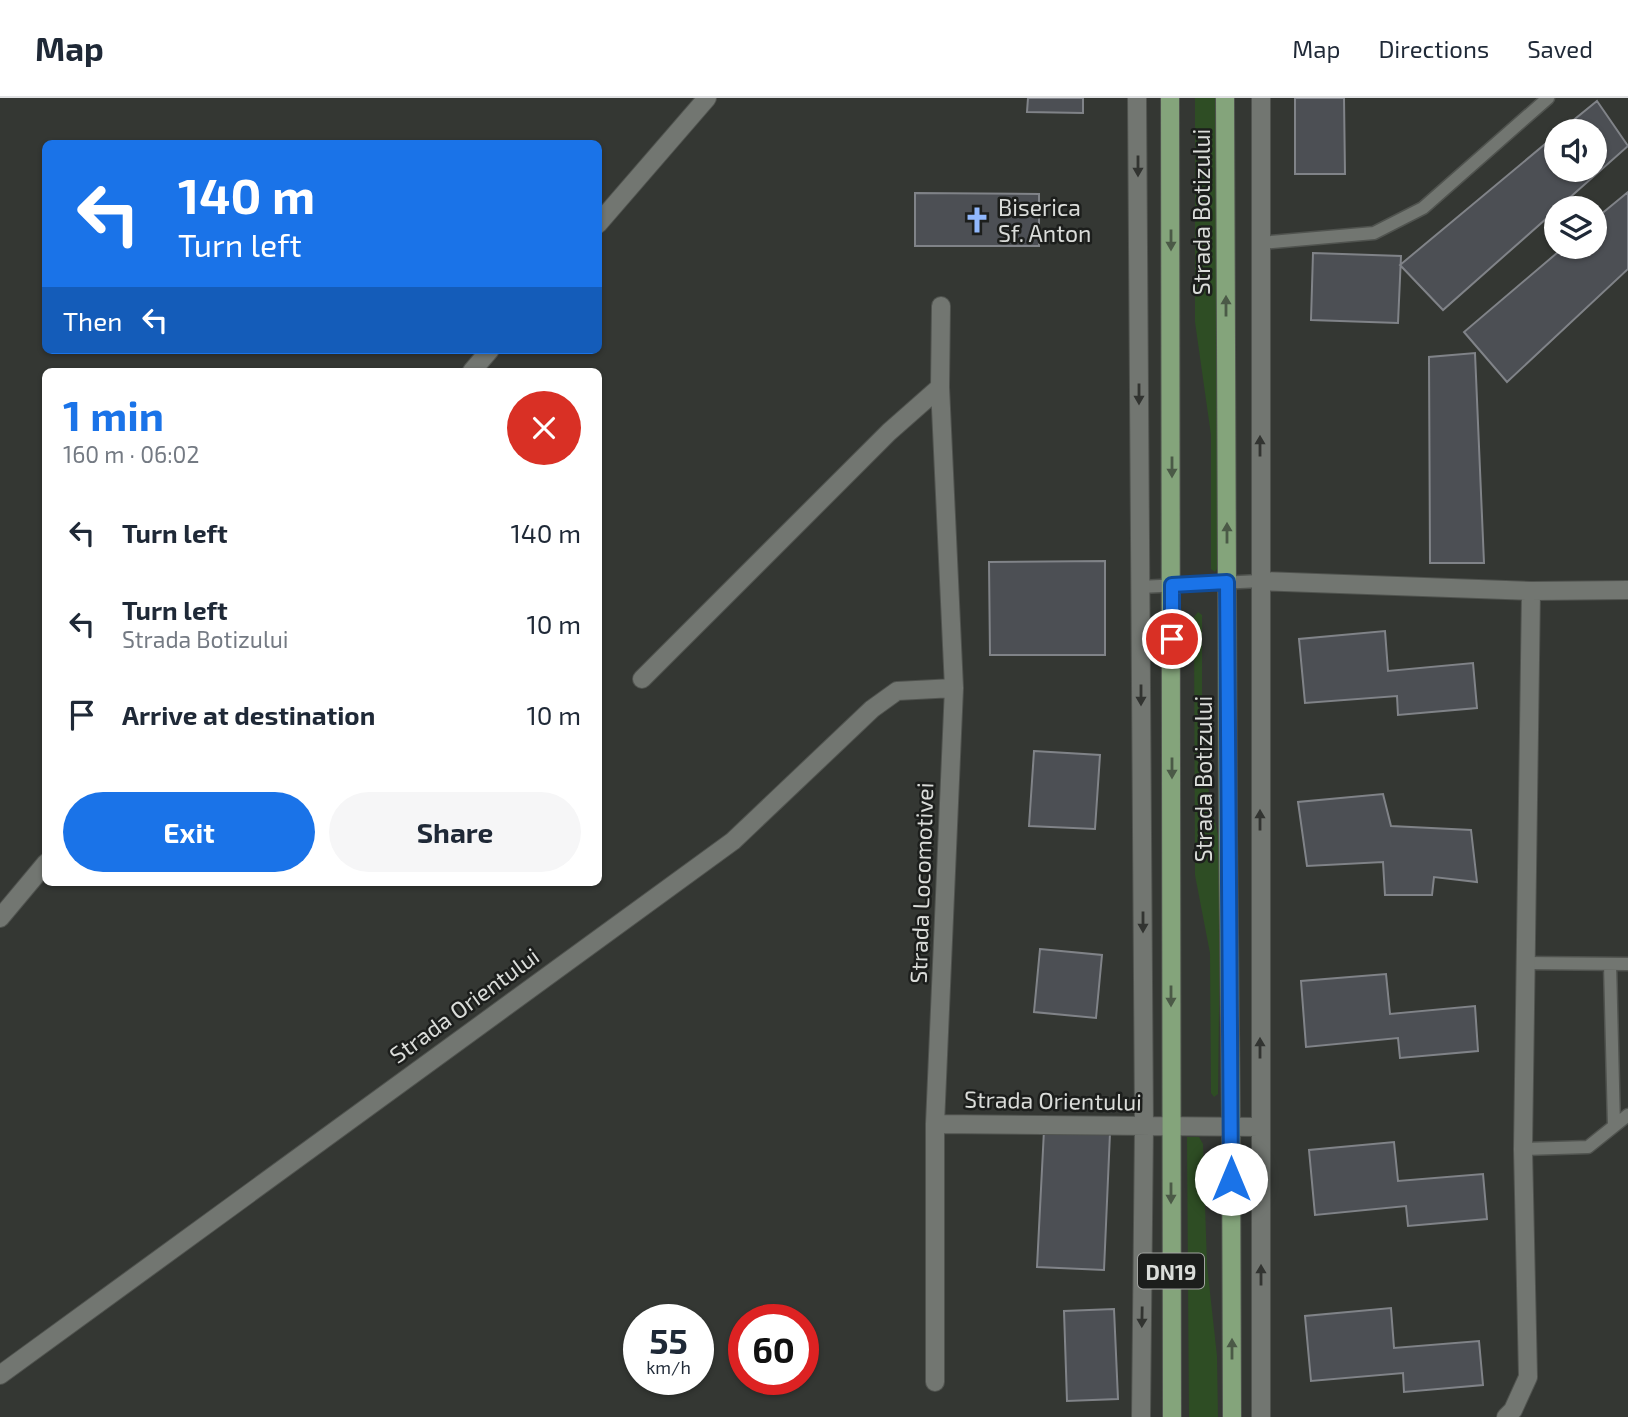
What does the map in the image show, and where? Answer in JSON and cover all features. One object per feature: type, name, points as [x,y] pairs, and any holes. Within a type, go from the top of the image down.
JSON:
[{"type":"main road","name":"Strada Botizului","points":[[1170,98],[1172,1417]]},
{"type":"main road","name":"Strada Botizului","points":[[1225,98],[1232,1417]]},
{"type":"street","points":[[602,219],[707,98]]},
{"type":"street","points":[[1137,98],[1144,1126],[1141,1417]]},
{"type":"street","points":[[1261,98],[1261,1417]]},
{"type":"street","name":"Strada Locomotivei","points":[[935,1382],[935,1124],[954,688],[940,387],[941,306]]},
{"type":"street","points":[[475,368],[487,354]]},
{"type":"street","points":[[642,679],[889,432],[940,387]]},
{"type":"street","points":[[1260,581],[1531,591],[1628,590]]},
{"type":"street","points":[[1506,1417],[1513,1410],[1528,1377],[1523,1149],[1531,591]]},
{"type":"street","name":"Strada Orientului","points":[[0,1375],[733,841],[872,709],[897,691],[954,688]]},
{"type":"street","points":[[0,918],[42,868]]},
{"type":"street","name":"Strada Orientului","points":[[935,1124],[1260,1127]]},
{"type":"lane","points":[[1260,243],[1374,233],[1387,227],[1423,208],[1548,98]]},
{"type":"lane","points":[[1140,587],[1260,581]]},
{"type":"lane","points":[[1525,963],[1628,964]]},
{"type":"lane","points":[[1609,964],[1614,1126]]},
{"type":"lane","points":[[1523,1149],[1588,1147],[1628,1115]]},
{"type":"green space","points":[[1195,98],[1216,98],[1218,567],[1215,572],[1211,569],[1211,435],[1195,322]]},
{"type":"green space","points":[[1198,612],[1202,615],[1202,758],[1221,850],[1218,1094],[1214,1097],[1211,1093],[1210,953],[1195,875],[1194,617]]},
{"type":"green space","points":[[1187,1137],[1199,1137],[1203,1144],[1207,1265],[1217,1356],[1218,1417],[1189,1417]]},
{"type":"building","points":[[1028,98],[1083,98],[1083,113],[1027,112]]},
{"type":"building","points":[[1295,98],[1344,98],[1345,174],[1295,174]]},
{"type":"building","points":[[1597,101],[1628,146],[1607,165],[1607,119],[1575,119]]},
{"type":"building","points":[[1544,145],[1544,182],[1587,182],[1572,196],[1544,196],[1544,221],[1443,310],[1400,265]]},
{"type":"building","points":[[1628,192],[1628,269],[1507,382],[1464,332],[1550,259],[1607,259],[1607,209]]},
{"type":"building","name":"Biserica Sf. Anton","points":[[915,193],[1039,194],[1039,246],[915,246]]},
{"type":"building","points":[[1313,253],[1401,256],[1398,323],[1311,320]]},
{"type":"building","points":[[1475,353],[1484,563],[1430,563],[1429,357]]},
{"type":"building","points":[[1105,561],[1105,655],[990,655],[989,562]]},
{"type":"building","points":[[1385,631],[1388,671],[1473,663],[1477,708],[1398,715],[1397,696],[1305,703],[1299,639]]},
{"type":"building","points":[[1034,751],[1100,755],[1095,829],[1029,826]]},
{"type":"building","points":[[1383,794],[1391,826],[1471,830],[1477,882],[1434,877],[1432,895],[1385,895],[1383,862],[1307,866],[1298,802]]},
{"type":"building","points":[[1040,949],[1102,955],[1096,1018],[1034,1012]]},
{"type":"building","points":[[1386,974],[1390,1014],[1475,1006],[1478,1051],[1400,1058],[1398,1038],[1306,1047],[1301,981]]},
{"type":"building","points":[[1044,1130],[1110,1133],[1104,1270],[1037,1267]]},
{"type":"building","points":[[1394,1142],[1398,1181],[1483,1174],[1487,1219],[1408,1226],[1406,1206],[1315,1215],[1309,1150]]},
{"type":"building","points":[[1391,1308],[1394,1348],[1479,1341],[1483,1385],[1404,1392],[1403,1373],[1311,1381],[1305,1316]]},
{"type":"building","points":[[1114,1309],[1118,1399],[1067,1401],[1064,1311]]},
{"type":"place","name":"Biserica Sf. Anton","points":[[977,220]]},
{"type":"route","points":[[1172,639],[1172,585],[1227,582],[1231,1179]]}]
